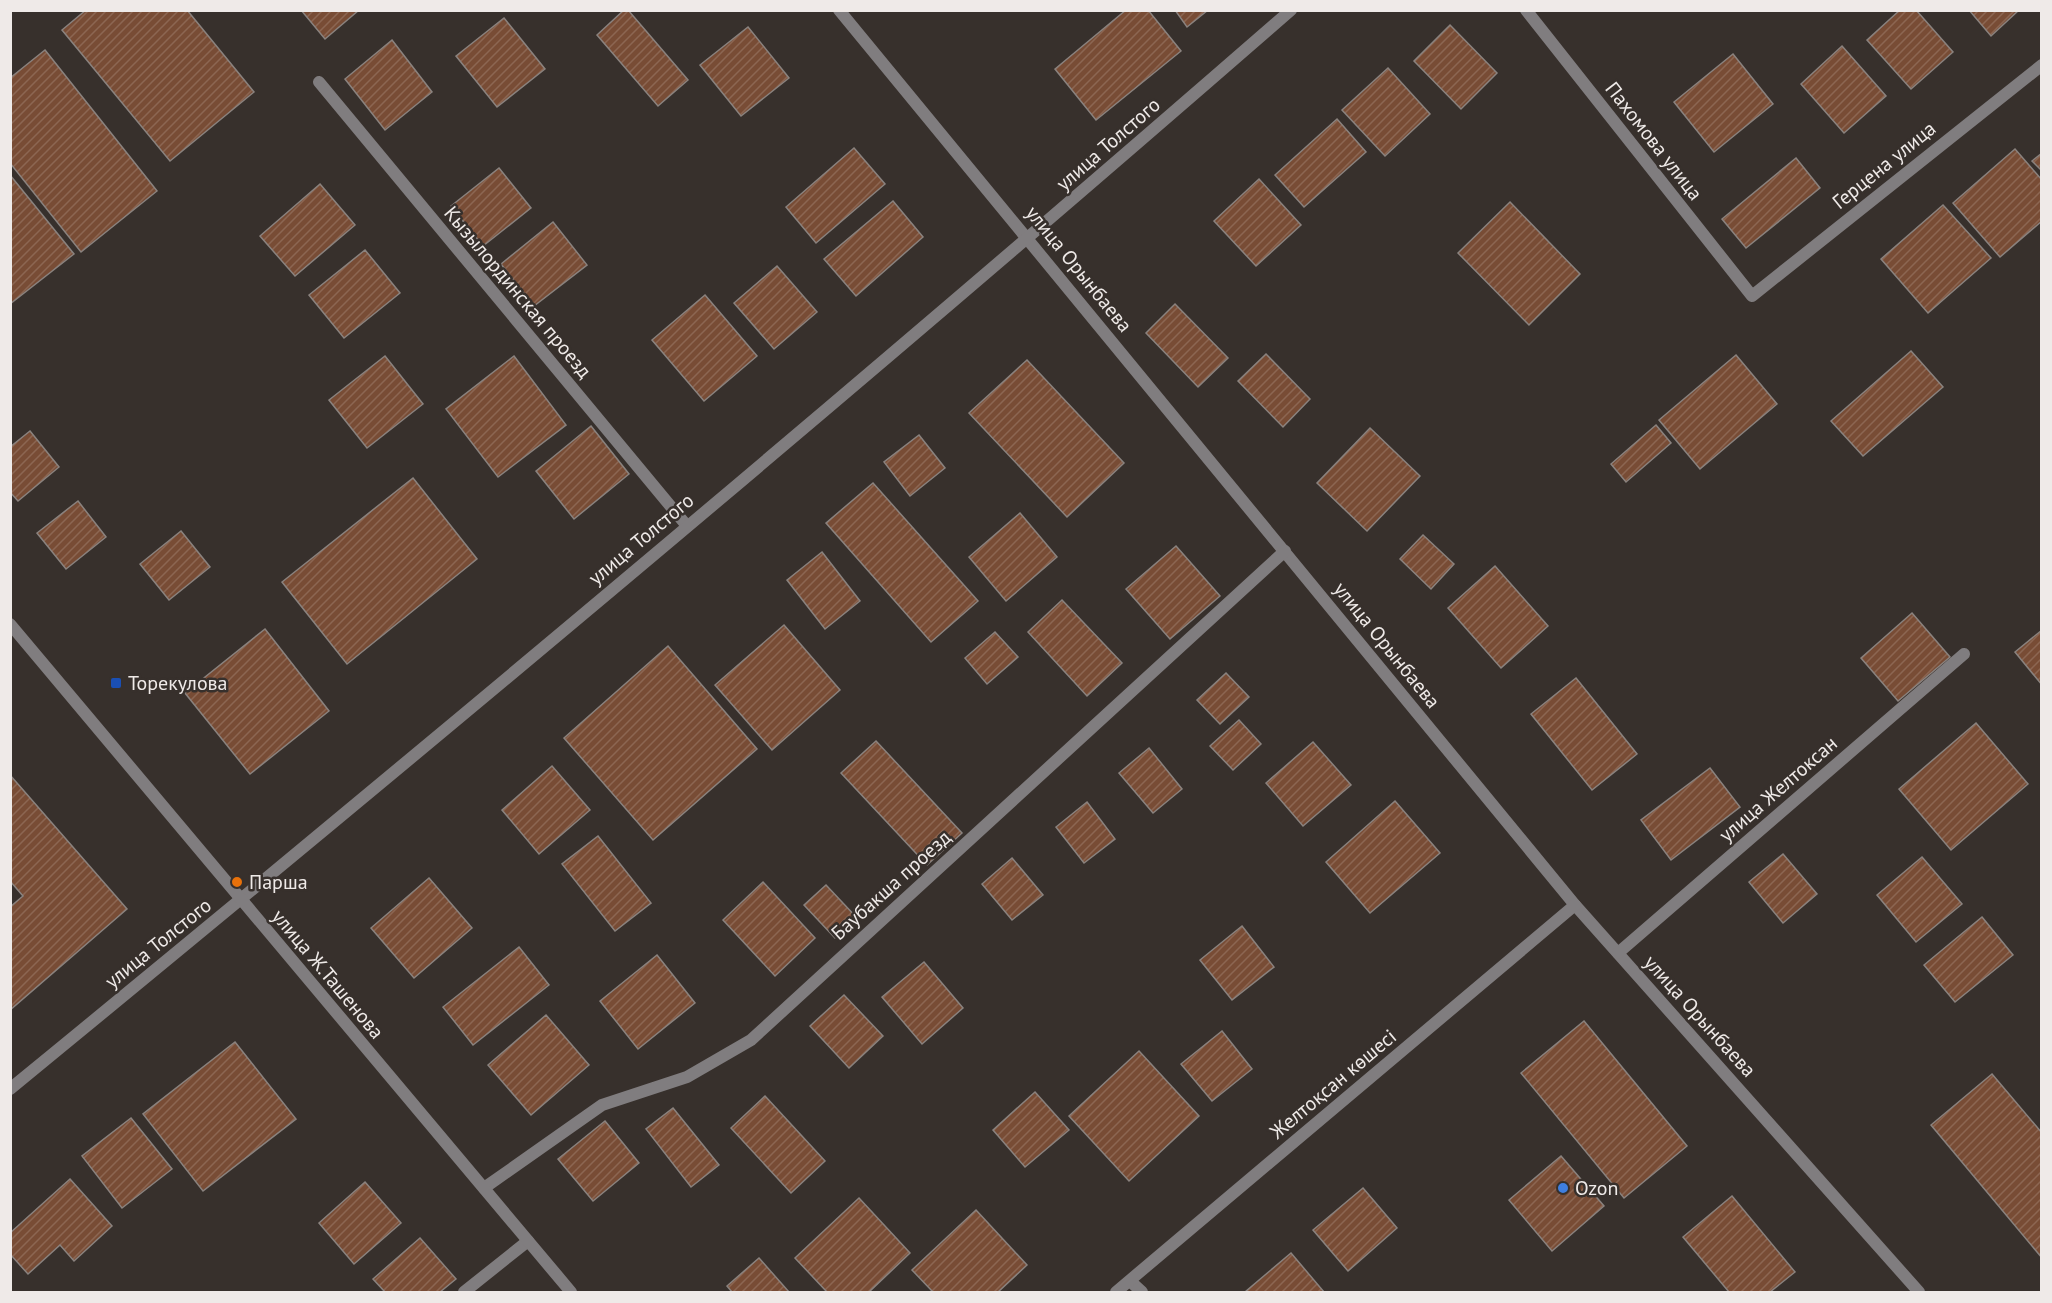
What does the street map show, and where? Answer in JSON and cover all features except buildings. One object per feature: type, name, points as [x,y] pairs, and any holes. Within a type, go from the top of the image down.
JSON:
[{"type":"street","name":"улица Орынбаева","points":[[839,10],[1575,905],[1919,1293]]},
{"type":"street","name":"улица Толстого","points":[[10,1089],[241,900],[1029,239],[1291,10]]},
{"type":"street","name":"Пахомова улица","points":[[1526,10],[1752,296]]},
{"type":"street","name":"Герцена улица","points":[[1752,296],[2042,65]]},
{"type":"street","name":"Кызылординская проезд","points":[[319,82],[687,526]]},
{"type":"street","name":"Баубакша проезд","points":[[484,1188],[602,1105],[687,1077],[751,1040],[1285,551]]},
{"type":"street","name":"улица Ж.Ташенова","points":[[10,624],[571,1293]]},
{"type":"street","name":"улица Желтоксан","points":[[1617,953],[1964,654]]},
{"type":"street","name":"Желтоқсан көшесі","points":[[1116,1293],[1575,905]]},
{"type":"street","points":[[464,1293],[528,1241]]},
{"type":"street","points":[[1130,1281],[1142,1293]]},
{"type":"place","name":"Торекулова","points":[[116,683]]},
{"type":"place","name":"Парша","points":[[237,882]]},
{"type":"place","name":"Ozon","points":[[1563,1188]]}]
